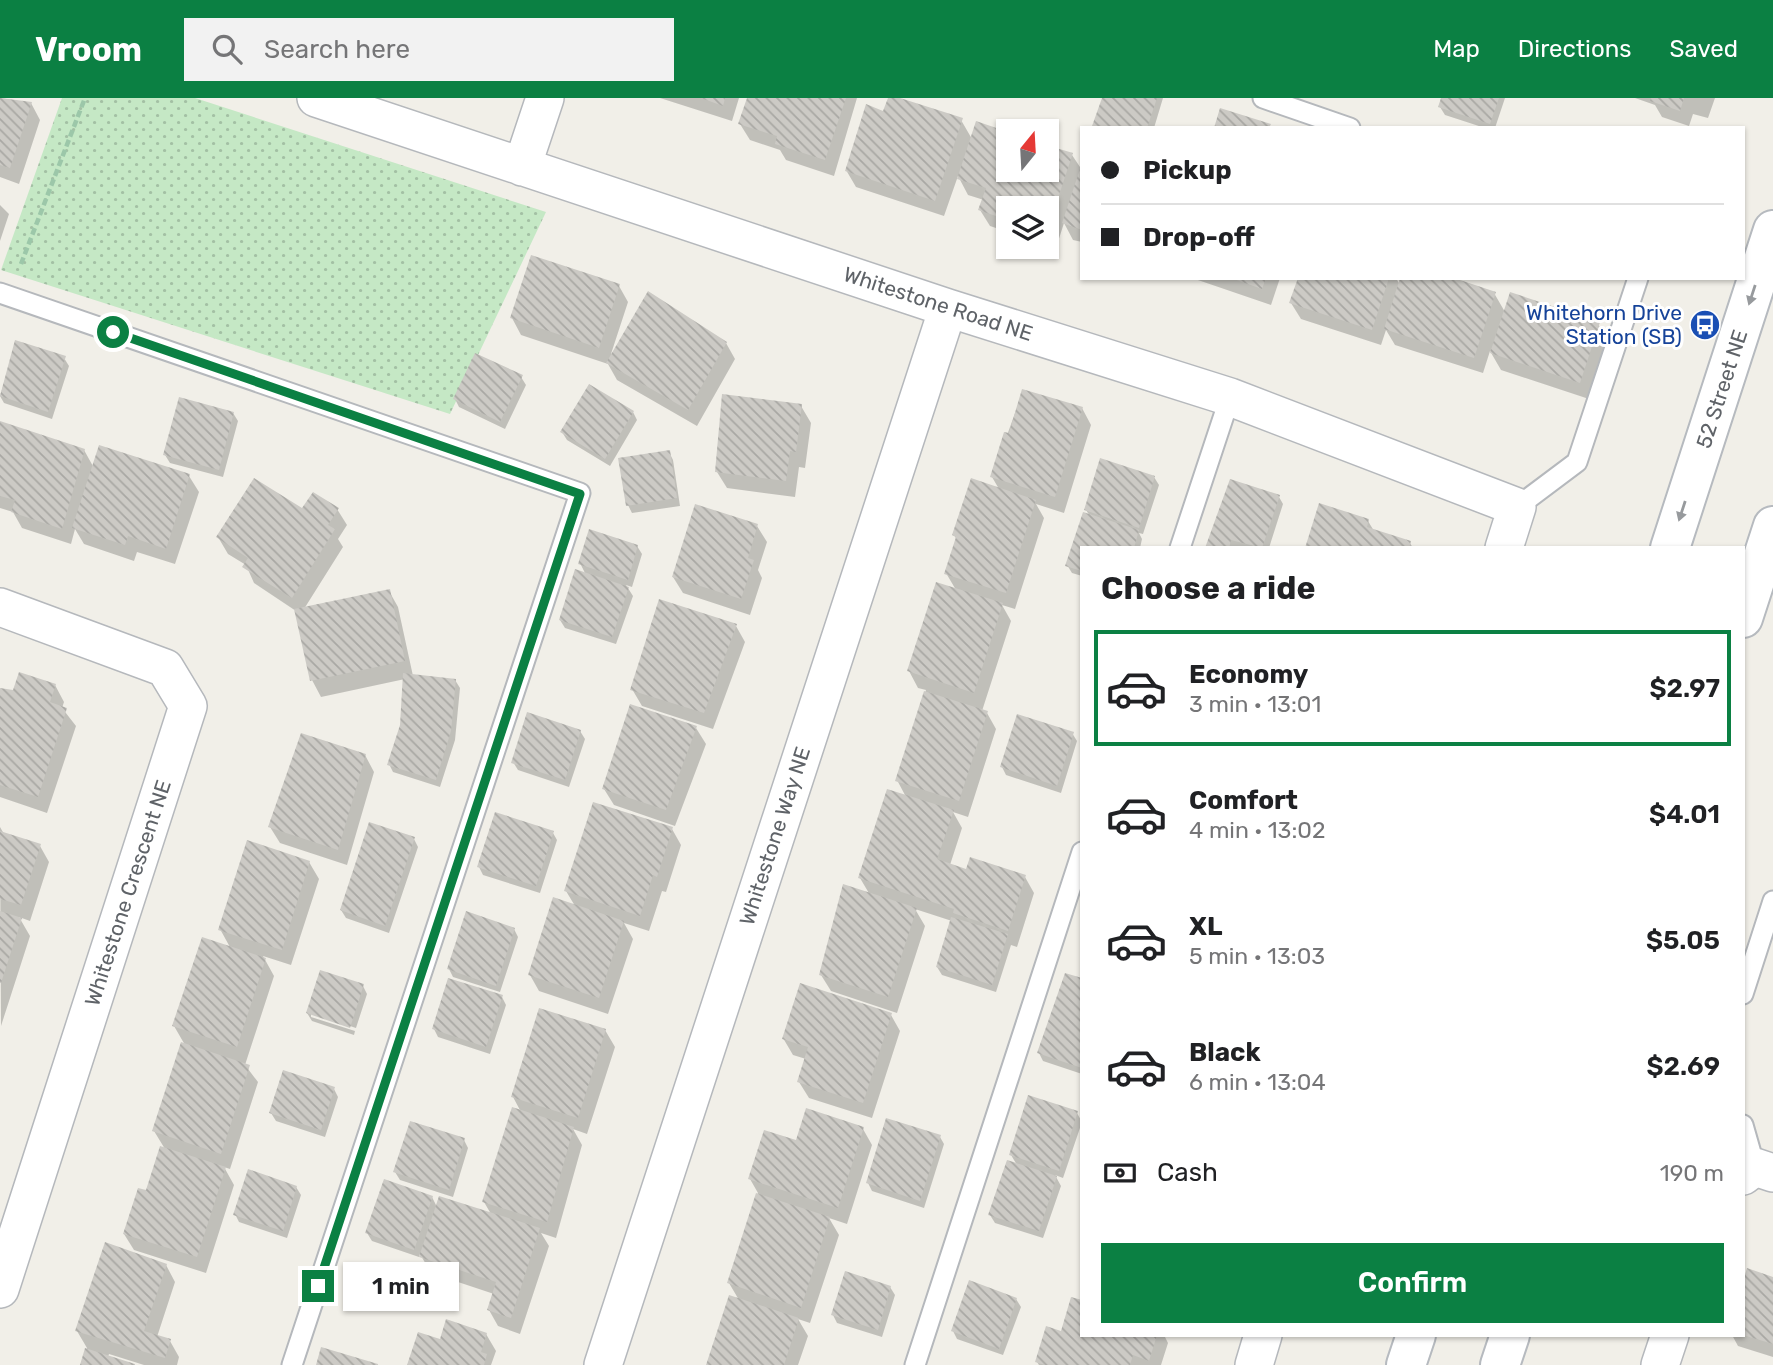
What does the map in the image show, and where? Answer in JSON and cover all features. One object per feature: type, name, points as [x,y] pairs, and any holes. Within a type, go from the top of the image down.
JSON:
[{"type":"main road","name":"52 Street NE","points":[[1671,546],[1773,230]]},
{"type":"main road","points":[[1745,612],[1773,526]]},
{"type":"main road","points":[[1406,1365],[1415,1337]]},
{"type":"main road","points":[[1500,1365],[1509,1337]]},
{"type":"street","name":"Whitestone Road NE","points":[[316,98],[948,308],[1230,397],[1517,507]]},
{"type":"street","points":[[522,167],[545,98]]},
{"type":"street","name":"Whitestone Way NE","points":[[603,1365],[948,308]]},
{"type":"street","points":[[1505,546],[1517,507]]},
{"type":"street","name":"Whitestone Crescent NE","points":[[0,607],[165,668],[188,706],[0,1289]]},
{"type":"street","points":[[1254,1365],[1262,1337]]},
{"type":"street","points":[[1660,1365],[1669,1337]]},
{"type":"lane","points":[[1263,98],[1344,126]]},
{"type":"lane","points":[[1517,507],[1577,462],[1637,280]]},
{"type":"lane","points":[[4,294],[580,494],[292,1365]]},
{"type":"lane","points":[[1182,546],[1230,397]]},
{"type":"lane","points":[[915,1365],[1080,858]]},
{"type":"lane","points":[[1745,988],[1773,901]]},
{"type":"lane","points":[[1745,1132],[1757,1172]]},
{"type":"path","points":[[4,294],[85,98]]},
{"type":"green space","points":[[62,98],[195,98],[546,212],[450,414],[1,270]]},
{"type":"building","points":[[0,98],[32,102],[10,168],[0,165]]},
{"type":"building","points":[[701,98],[725,98],[723,106]]},
{"type":"building","points":[[747,98],[846,98],[825,160],[775,144],[777,136],[738,124]]},
{"type":"building","points":[[888,98],[900,98],[963,118],[935,201],[845,171],[866,104],[883,111]]},
{"type":"building","points":[[1102,98],[1157,98],[1148,126],[1092,126]]},
{"type":"building","points":[[1441,98],[1499,98],[1490,124],[1438,107]]},
{"type":"building","points":[[1651,98],[1684,98],[1680,111],[1650,101]]},
{"type":"building","points":[[1220,108],[1271,124],[1270,126],[1215,126]]},
{"type":"building","points":[[976,121],[996,128],[996,182],[1059,182],[1059,149],[1073,153],[1059,196],[996,196],[996,216],[978,210],[986,188],[957,179]]},
{"type":"building","points":[[1080,169],[1080,229],[1062,223]]},
{"type":"building","points":[[531,255],[620,284],[599,348],[510,318]]},
{"type":"building","points":[[1237,280],[1265,280],[1262,289]]},
{"type":"building","points":[[1297,280],[1388,280],[1372,330],[1289,303]]},
{"type":"building","points":[[1399,280],[1460,280],[1496,292],[1474,358],[1384,329]]},
{"type":"building","points":[[648,291],[727,342],[688,410],[606,363]]},
{"type":"building","points":[[1510,292],[1600,322],[1580,383],[1490,353]]},
{"type":"building","points":[[15,340],[66,356],[48,412],[0,396]]},
{"type":"building","points":[[475,353],[523,375],[500,422],[453,399]]},
{"type":"building","points":[[589,384],[634,411],[605,459],[560,432]]},
{"type":"building","points":[[1022,389],[1083,407],[1055,497],[990,477],[1004,432],[1009,433]]},
{"type":"building","points":[[722,394],[802,404],[796,452],[790,451],[786,481],[715,472]]},
{"type":"building","points":[[179,397],[234,412],[219,470],[163,455]]},
{"type":"building","points":[[0,421],[85,449],[62,529],[11,512],[15,500],[0,496]]},
{"type":"building","points":[[99,445],[190,474],[166,549],[128,536],[125,545],[72,528]]},
{"type":"building","points":[[670,450],[677,498],[626,506],[618,458]]},
{"type":"building","points":[[1100,458],[1155,476],[1139,528],[1084,510]]},
{"type":"building","points":[[254,478],[302,508],[313,492],[339,508],[328,525],[335,529],[292,598],[242,567],[248,558],[216,537]]},
{"type":"building","points":[[971,478],[1036,500],[1006,593],[944,574],[956,537],[952,535]]},
{"type":"building","points":[[1230,479],[1280,495],[1263,546],[1231,540],[1230,546],[1206,546]]},
{"type":"building","points":[[1319,503],[1369,519],[1367,527],[1411,541],[1410,546],[1306,546]]},
{"type":"building","points":[[695,504],[758,524],[748,558],[754,560],[741,599],[672,577]]},
{"type":"building","points":[[1083,512],[1139,530],[1135,546],[1080,546],[1080,570],[1065,566]]},
{"type":"building","points":[[589,529],[638,545],[628,580],[578,564]]},
{"type":"building","points":[[575,569],[629,587],[612,637],[559,620]]},
{"type":"building","points":[[936,582],[1003,603],[974,693],[907,671]]},
{"type":"building","points":[[390,589],[405,661],[310,681],[294,609]]},
{"type":"building","points":[[659,599],[737,624],[704,713],[630,690]]},
{"type":"building","points":[[19,672],[56,684],[50,702],[67,708],[38,797],[0,785],[0,688],[13,690]]},
{"type":"building","points":[[403,673],[456,679],[451,731],[436,780],[387,765],[400,725]]},
{"type":"building","points":[[924,691],[988,711],[959,801],[895,781]]},
{"type":"building","points":[[630,704],[697,726],[666,810],[602,789]]},
{"type":"building","points":[[527,712],[581,730],[565,780],[511,763]]},
{"type":"building","points":[[1017,714],[1074,732],[1057,786],[1000,767]]},
{"type":"building","points":[[301,733],[366,754],[338,850],[268,827]]},
{"type":"building","points":[[887,789],[954,810],[937,859],[966,869],[970,857],[1026,875],[1008,931],[953,913],[954,909],[858,878]]},
{"type":"building","points":[[593,802],[673,827],[657,877],[653,875],[640,916],[564,891]]},
{"type":"building","points":[[495,812],[554,831],[536,886],[477,867]]},
{"type":"building","points":[[369,822],[415,837],[385,926],[340,910]]},
{"type":"building","points":[[0,831],[41,844],[21,905],[0,899]]},
{"type":"building","points":[[247,840],[310,861],[282,950],[218,930]]},
{"type":"building","points":[[843,884],[917,908],[888,997],[819,975]]},
{"type":"building","points":[[553,897],[624,921],[599,998],[528,975]]},
{"type":"building","points":[[0,911],[22,918],[1,983],[0,983]]},
{"type":"building","points":[[466,911],[515,928],[496,986],[447,969]]},
{"type":"building","points":[[951,917],[1008,934],[992,985],[936,967]]},
{"type":"building","points":[[202,937],[266,958],[237,1047],[172,1026]]},
{"type":"building","points":[[320,970],[364,984],[350,1028],[306,1013]]},
{"type":"building","points":[[1065,973],[1080,977],[1080,1067],[1037,1053]]},
{"type":"building","points":[[448,978],[503,995],[486,1047],[432,1029]]},
{"type":"building","points":[[800,983],[892,1013],[863,1103],[797,1082],[808,1047],[782,1039]]},
{"type":"building","points":[[539,1008],[606,1029],[578,1118],[511,1097]]},
{"type":"building","points":[[181,1042],[250,1065],[221,1154],[152,1131]]},
{"type":"building","points":[[283,1070],[335,1087],[321,1130],[269,1113]]},
{"type":"building","points":[[1028,1095],[1078,1111],[1059,1171],[1009,1155]]},
{"type":"building","points":[[512,1107],[574,1127],[547,1222],[482,1202]]},
{"type":"building","points":[[806,1108],[864,1127],[838,1208],[748,1179],[764,1130],[796,1140]]},
{"type":"building","points":[[886,1118],[941,1135],[920,1201],[866,1183]]},
{"type":"building","points":[[410,1121],[465,1138],[449,1190],[393,1172]]},
{"type":"building","points":[[160,1146],[226,1167],[197,1257],[123,1234],[138,1188],[146,1190]]},
{"type":"building","points":[[1007,1160],[1057,1176],[1039,1231],[988,1215]]},
{"type":"building","points":[[248,1169],[297,1186],[283,1231],[233,1215]]},
{"type":"building","points":[[384,1179],[433,1196],[414,1250],[365,1233]]},
{"type":"building","points":[[756,1193],[830,1217],[801,1308],[727,1283]]},
{"type":"building","points":[[439,1196],[540,1228],[511,1318],[487,1310],[496,1282],[419,1257]]},
{"type":"building","points":[[105,1242],[167,1264],[144,1331],[171,1339],[165,1358],[75,1331]]},
{"type":"building","points":[[1747,1268],[1773,1277],[1773,1344],[1745,1336]]},
{"type":"building","points":[[845,1271],[891,1286],[878,1330],[831,1315]]},
{"type":"building","points":[[969,1280],[1017,1298],[999,1349],[951,1331]]},
{"type":"building","points":[[729,1295],[799,1318],[784,1365],[706,1365]]},
{"type":"building","points":[[1071,1297],[1080,1299],[1080,1337],[1156,1337],[1149,1361],[1133,1355],[1130,1365],[1045,1365],[1035,1362],[1046,1326],[1061,1331]]},
{"type":"building","points":[[446,1319],[487,1333],[481,1352],[487,1354],[484,1365],[407,1365],[418,1332],[440,1339]]},
{"type":"building","points":[[321,1347],[378,1364],[378,1365],[316,1365]]},
{"type":"building","points":[[85,1348],[135,1364],[135,1365],[80,1365]]},
{"type":"place","name":"Whitehorn Drive Station (SB)","points":[[1705,325]]},
{"type":"route","points":[[113,332],[580,494],[318,1286]]}]
